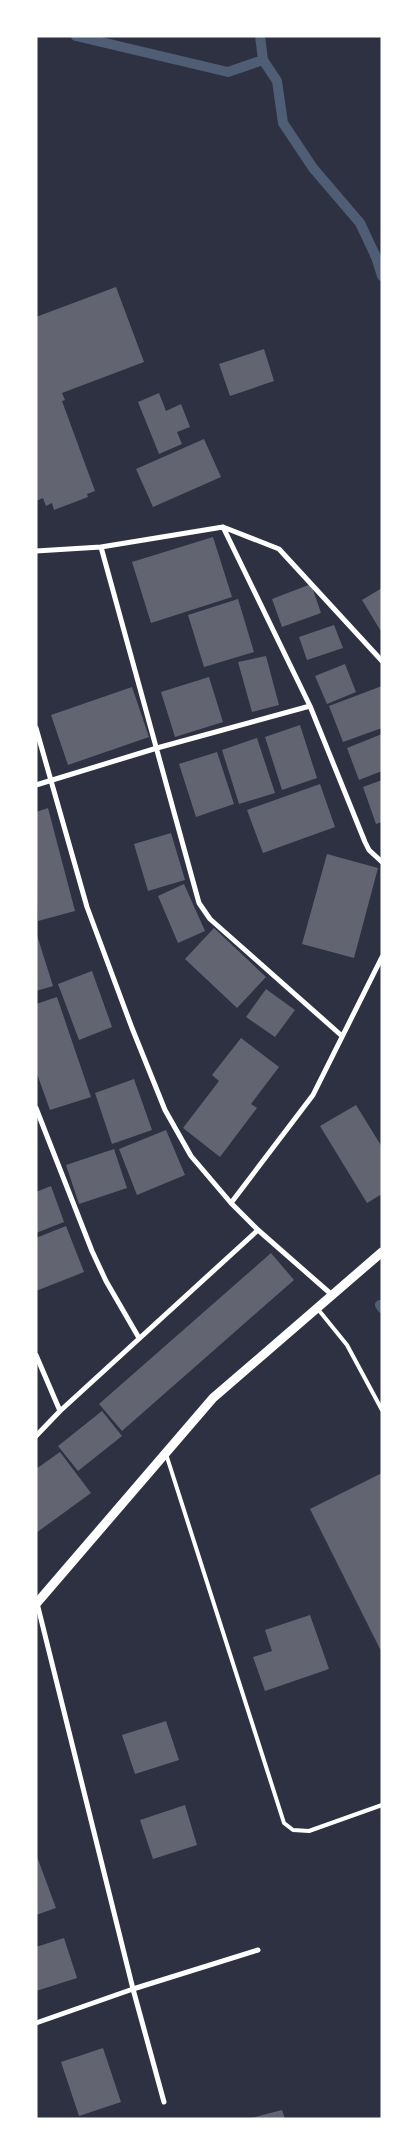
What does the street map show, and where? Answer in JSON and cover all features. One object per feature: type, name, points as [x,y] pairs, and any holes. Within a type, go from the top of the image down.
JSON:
[{"type":"street","points":[[223,527],[310,706],[365,842],[369,850],[382,862]]},
{"type":"street","points":[[36,551],[101,547],[223,527],[279,549],[382,661]]},
{"type":"street","points":[[101,547],[199,902],[210,919],[342,1036]]},
{"type":"street","points":[[36,785],[157,748],[310,706]]},
{"type":"street","points":[[36,728],[87,907],[165,1110],[191,1156],[231,1202],[258,1230],[331,1294]]},
{"type":"street","points":[[231,1202],[313,1095],[382,957]]},
{"type":"street","points":[[36,1108],[92,1251],[106,1281],[138,1338]]},
{"type":"street","points":[[36,1436],[138,1338],[258,1230]]},
{"type":"street","points":[[164,2102],[133,1989],[36,1604],[213,1398],[331,1294],[382,1252]]},
{"type":"street","points":[[36,1355],[60,1411]]},
{"type":"street","points":[[36,2023],[133,1989],[258,1950]]},
{"type":"lane","points":[[316,1307],[348,1345],[382,1410]]},
{"type":"lane","points":[[166,1452],[284,1824],[293,1830],[309,1831],[382,1805]]},
{"type":"building","points":[[116,287],[144,362],[62,393],[65,400],[62,401],[95,491],[87,494],[88,497],[54,510],[52,503],[46,506],[43,498],[36,501],[36,317]]},
{"type":"building","points":[[264,349],[274,381],[230,396],[219,364]]},
{"type":"building","points":[[159,393],[166,411],[181,404],[190,427],[177,432],[182,444],[159,454],[138,402]]},
{"type":"building","points":[[204,439],[221,477],[153,507],[136,469]]},
{"type":"building","points":[[213,537],[232,597],[151,623],[132,562]]},
{"type":"building","points":[[311,584],[321,613],[282,627],[272,599]]},
{"type":"building","points":[[382,588],[382,633],[362,600]]},
{"type":"building","points":[[238,599],[254,652],[204,667],[188,615]]},
{"type":"building","points":[[334,625],[343,648],[307,660],[299,637]]},
{"type":"building","points":[[266,656],[279,705],[252,712],[238,662]]},
{"type":"building","points":[[345,664],[356,692],[327,704],[315,676]]},
{"type":"building","points":[[209,677],[223,722],[175,737],[161,692]]},
{"type":"building","points":[[382,686],[382,728],[343,742],[329,706]]},
{"type":"building","points":[[132,687],[149,737],[68,765],[51,715]]},
{"type":"building","points":[[300,725],[317,778],[282,790],[265,737]]},
{"type":"building","points":[[382,734],[382,771],[359,780],[347,748]]},
{"type":"building","points":[[257,738],[275,793],[239,804],[222,750]]},
{"type":"building","points":[[217,752],[234,804],[196,817],[179,764]]},
{"type":"building","points":[[382,780],[382,822],[376,824],[363,787]]},
{"type":"building","points":[[320,784],[335,827],[263,853],[247,810]]},
{"type":"building","points":[[48,808],[75,911],[38,921],[36,812]]},
{"type":"building","points":[[171,833],[185,880],[148,891],[134,844]]},
{"type":"building","points":[[327,854],[378,868],[354,958],[302,944]]},
{"type":"building","points":[[184,884],[205,931],[178,943],[158,896]]},
{"type":"building","points":[[214,928],[266,977],[237,1008],[185,959]]},
{"type":"building","points":[[36,932],[53,986],[36,991]]},
{"type":"building","points":[[92,971],[112,1027],[79,1040],[58,984]]},
{"type":"building","points":[[266,989],[295,1010],[275,1037],[246,1017]]},
{"type":"building","points":[[57,997],[91,1097],[50,1110],[36,1071],[36,1004]]},
{"type":"building","points":[[241,1038],[279,1067],[251,1104],[257,1108],[220,1157],[183,1128],[219,1081],[212,1075]]},
{"type":"building","points":[[134,1079],[152,1130],[112,1144],[95,1093]]},
{"type":"building","points":[[356,1105],[382,1147],[382,1194],[367,1203],[320,1126]]},
{"type":"building","points":[[166,1130],[185,1175],[137,1195],[119,1149]]},
{"type":"building","points":[[114,1149],[127,1188],[79,1204],[66,1165]]},
{"type":"building","points":[[51,1186],[64,1222],[36,1233],[36,1192]]},
{"type":"building","points":[[66,1226],[84,1272],[36,1291],[36,1238]]},
{"type":"building","points":[[271,1253],[294,1280],[122,1431],[99,1404]]},
{"type":"building","points":[[102,1411],[122,1436],[78,1471],[58,1446]]},
{"type":"building","points":[[60,1452],[91,1493],[36,1533],[36,1469]]},
{"type":"building","points":[[382,1473],[382,1653],[310,1509]]},
{"type":"building","points":[[310,1615],[329,1669],[265,1691],[253,1657],[272,1651],[265,1630]]},
{"type":"building","points":[[166,1721],[179,1760],[135,1774],[122,1735]]},
{"type":"building","points":[[185,1805],[197,1845],[153,1859],[140,1820]]},
{"type":"building","points":[[36,1854],[56,1908],[36,1915]]},
{"type":"building","points":[[64,1938],[77,1978],[36,1991],[36,1947]]},
{"type":"building","points":[[103,2048],[121,2102],[79,2116],[61,2062]]},
{"type":"building","points":[[282,2110],[285,2119],[251,2119],[251,2118]]},
{"type":"waterway","points":[[76,36],[228,72],[263,60]]},
{"type":"waterway","points":[[260,36],[263,60],[277,81],[283,123],[313,168],[360,223],[376,257],[382,276]]}]
